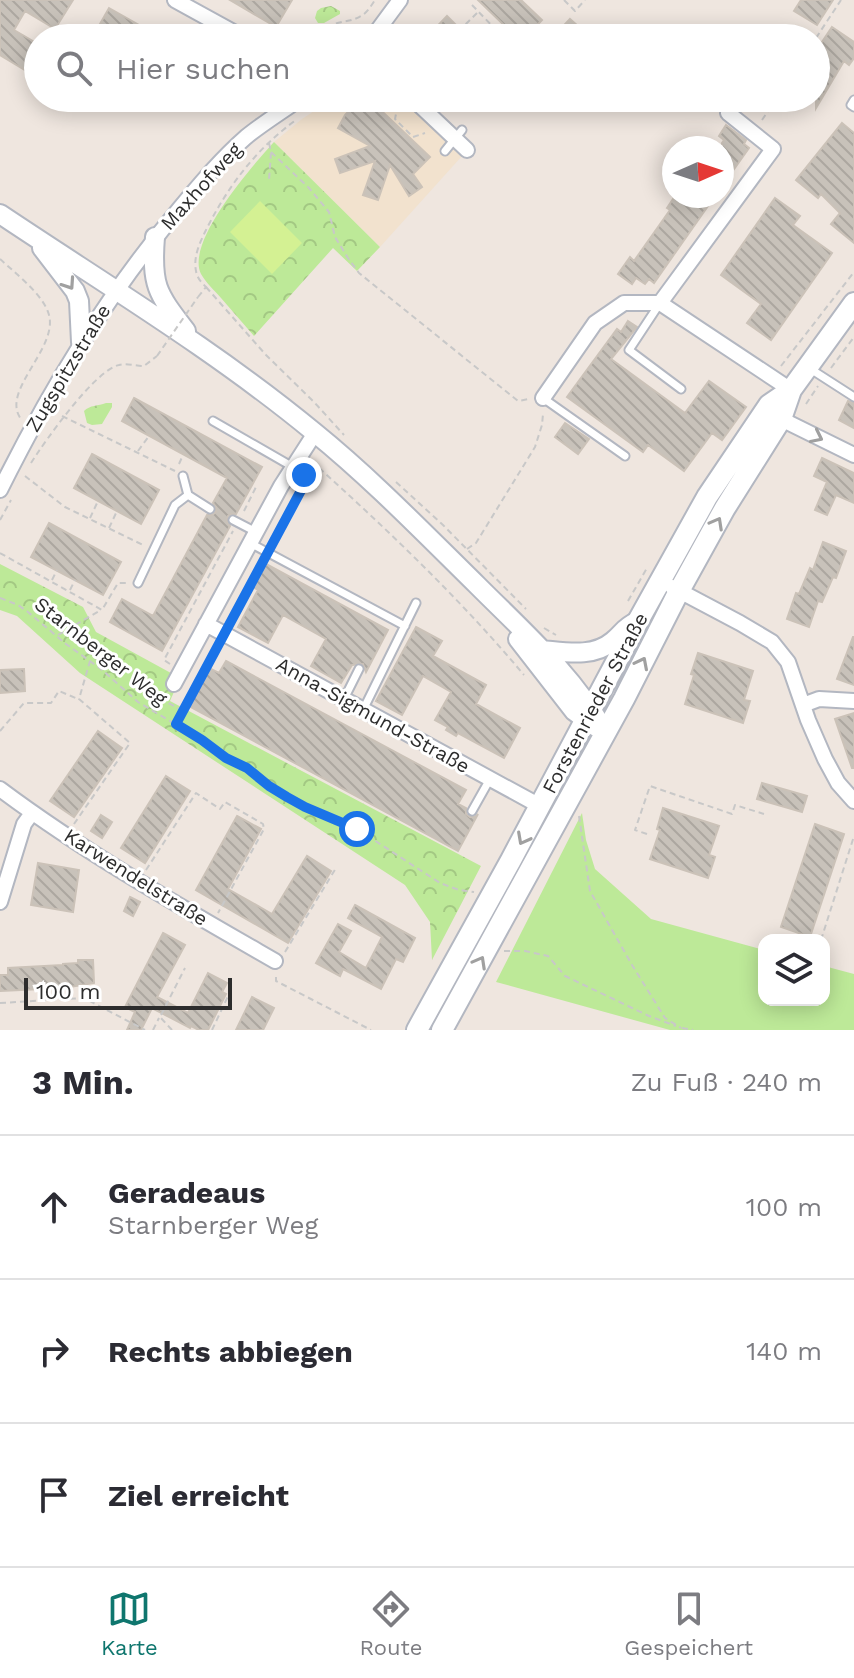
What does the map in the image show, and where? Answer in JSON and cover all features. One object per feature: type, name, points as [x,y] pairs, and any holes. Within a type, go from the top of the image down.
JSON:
[{"type":"main road","name":"Forstenrieder Straße","points":[[417,1030],[638,621],[670,586],[725,508],[781,419],[791,390],[854,303]]},
{"type":"main road","name":"Forstenrieder Straße","points":[[446,1029],[624,699],[707,497],[769,405],[791,390]]},
{"type":"street","points":[[175,0],[219,24]]},
{"type":"street","points":[[382,24],[400,0]]},
{"type":"street","name":"Maxhofweg","points":[[116,291],[155,237],[224,157],[281,112]]},
{"type":"street","points":[[425,112],[452,142],[467,150]]},
{"type":"street","points":[[660,303],[773,149],[728,113]]},
{"type":"street","points":[[0,214],[195,342],[315,433],[384,495],[459,554],[473,582],[563,698],[574,711],[589,715]]},
{"type":"street","points":[[33,236],[75,291],[81,313],[81,342]]},
{"type":"street","points":[[155,237],[153,272],[156,285],[166,305],[195,342]]},
{"type":"street","name":"Zugspitzstraße","points":[[6,494],[31,427],[81,342],[116,291]]},
{"type":"street","points":[[543,398],[595,323],[624,303],[660,303],[791,390]]},
{"type":"street","points":[[781,419],[854,455]]},
{"type":"street","points":[[174,684],[253,537],[298,469],[315,433]]},
{"type":"street","points":[[473,582],[577,688],[589,715],[605,732]]},
{"type":"street","points":[[670,586],[772,642],[788,662],[825,759],[838,783],[854,801]]},
{"type":"street","points":[[542,650],[580,653],[595,650],[611,643],[625,627],[638,621]]},
{"type":"street","name":"Anna-Sigmund-Straße","points":[[206,624],[540,806]]},
{"type":"street","points":[[803,705],[819,699],[854,701]]},
{"type":"street","name":"Karwendelstraße","points":[[0,789],[138,882],[275,961]]},
{"type":"street","points":[[0,902],[24,824],[32,813]]},
{"type":"lane","points":[[854,100],[851,105],[854,107]]},
{"type":"lane","points":[[660,303],[629,350],[681,389]]},
{"type":"lane","points":[[808,366],[854,397]]},
{"type":"lane","points":[[543,398],[625,456]]},
{"type":"lane","points":[[213,421],[298,469]]},
{"type":"lane","points":[[179,473],[188,495],[210,509]]},
{"type":"lane","points":[[138,583],[175,505],[188,495]]},
{"type":"lane","points":[[236,521],[268,552],[405,626]]},
{"type":"lane","points":[[363,710],[416,603]]},
{"type":"lane","points":[[344,699],[359,669]]},
{"type":"lane","points":[[472,811],[490,779]]},
{"type":"path","points":[[332,24],[358,18],[375,0]]},
{"type":"path","points":[[564,0],[575,11],[585,0]]},
{"type":"path","points":[[825,24],[841,0]]},
{"type":"path","points":[[472,5],[490,24]]},
{"type":"path","points":[[466,24],[478,12]]},
{"type":"path","points":[[396,112],[395,119],[413,137],[430,132],[452,142]]},
{"type":"path","points":[[761,138],[759,125],[768,112]]},
{"type":"path","points":[[296,120],[269,142],[221,200],[201,241],[195,270],[199,279],[266,355],[344,435]]},
{"type":"path","points":[[269,142],[269,180]]},
{"type":"path","points":[[271,152],[329,212],[335,237],[359,273],[518,401],[543,398],[542,425],[535,447],[476,543],[459,554]]},
{"type":"path","points":[[0,259],[36,294],[49,316],[50,326],[45,338],[19,378]]},
{"type":"path","points":[[32,462],[62,416],[108,369],[120,364],[144,366],[157,356],[206,287]]},
{"type":"path","points":[[9,404],[14,415],[31,427]]},
{"type":"path","points":[[62,416],[179,473],[183,455]]},
{"type":"path","points":[[138,452],[149,436]]},
{"type":"path","points":[[319,468],[401,543],[490,634],[525,676]]},
{"type":"path","points":[[176,724],[305,483],[298,469]]},
{"type":"path","points":[[24,475],[65,507],[153,549]]},
{"type":"path","points":[[397,482],[459,554],[526,609]]},
{"type":"path","points":[[182,670],[164,660],[256,487]]},
{"type":"path","points":[[0,520],[6,494]]},
{"type":"path","points":[[90,519],[98,501]]},
{"type":"path","points":[[109,528],[117,511]]},
{"type":"path","points":[[0,553],[102,610]]},
{"type":"path","points":[[51,581],[57,570]]},
{"type":"path","points":[[69,591],[75,580]]},
{"type":"path","points":[[56,636],[102,610],[118,583],[138,583]]},
{"type":"path","name":"Starnberger Weg","points":[[0,598],[28,612],[138,702],[247,768],[269,786],[296,802],[357,829],[440,883],[474,892]]},
{"type":"path","points":[[546,629],[565,640]]},
{"type":"path","points":[[79,699],[91,661]]},
{"type":"path","points":[[174,684],[165,701],[183,711]]},
{"type":"path","points":[[0,731],[24,703],[51,703],[59,691],[79,699],[130,743],[67,835]]},
{"type":"path","points":[[647,834],[635,830],[650,786],[732,814],[735,805],[764,814]]},
{"type":"path","points":[[138,882],[196,793],[220,809],[225,802],[263,824],[264,829],[212,925]]},
{"type":"path","points":[[579,812],[590,891],[665,1018],[681,1029]]},
{"type":"path","points":[[823,934],[854,836]]},
{"type":"path","points":[[336,868],[283,957],[275,961],[276,981],[371,1030]]},
{"type":"path","points":[[504,951],[548,956],[565,976],[649,1016],[681,1029],[693,1030]]},
{"type":"path","points":[[153,1030],[185,968]]},
{"type":"path","points":[[212,1030],[230,992]]},
{"type":"path","points":[[0,1003],[84,998],[145,1030]]},
{"type":"path","points":[[160,1017],[172,1030]]},
{"type":"shaded area","points":[[313,112],[415,112],[462,156],[380,247],[274,142]]},
{"type":"green space","points":[[331,6],[340,14],[318,23],[315,18],[317,11]]},
{"type":"green space","points":[[274,142],[380,247],[357,271],[333,248],[254,336],[205,281],[199,260],[203,243],[224,205]]},
{"type":"green space","points":[[260,201],[302,243],[272,274],[230,232]]},
{"type":"green space","points":[[112,403],[112,407],[102,424],[87,423],[84,411]]},
{"type":"green space","points":[[0,564],[83,607],[96,632],[180,678],[170,701],[481,866],[432,960],[430,922],[405,885],[80,673],[17,616],[0,610]]},
{"type":"green space","points":[[582,813],[595,869],[651,919],[758,948],[758,1006],[830,1006],[830,968],[854,974],[854,1030],[670,1030],[496,982]]},
{"type":"building","points":[[0,0],[73,0],[58,24],[47,24],[25,11],[14,30],[24,36],[24,69],[0,55]]},
{"type":"building","points":[[230,0],[292,0],[278,24],[271,24]]},
{"type":"building","points":[[478,0],[521,0],[542,20],[538,24],[503,24]]},
{"type":"building","points":[[801,0],[833,0],[818,24],[794,11]]},
{"type":"building","points":[[109,8],[137,24],[100,24]]},
{"type":"building","points":[[447,16],[455,24],[439,24]]},
{"type":"building","points":[[832,27],[854,42],[854,58],[849,65],[844,61],[830,84]]},
{"type":"building","points":[[348,112],[383,112],[430,157],[413,174],[422,187],[409,196],[390,165],[378,200],[363,195],[375,161],[340,173],[335,159],[370,146],[338,128]]},
{"type":"building","points":[[842,123],[854,133],[854,243],[831,224],[840,213],[821,194],[818,198],[796,180]]},
{"type":"building","points":[[726,125],[746,140],[744,144],[749,148],[734,169],[734,136],[719,136]]},
{"type":"building","points":[[775,198],[800,216],[793,225],[832,253],[771,340],[747,323],[761,304],[721,275]]},
{"type":"building","points":[[667,208],[707,208],[654,283],[649,279],[645,284],[636,278],[632,284],[618,274],[630,257],[634,261],[670,210]]},
{"type":"building","points":[[628,321],[637,327],[611,359],[685,413],[709,381],[746,407],[722,440],[712,433],[684,471],[648,445],[643,452],[567,397],[617,329],[621,332]]},
{"type":"building","points":[[134,398],[262,467],[236,514],[228,516],[230,526],[162,651],[110,622],[122,599],[153,616],[207,515],[216,512],[213,503],[227,478],[122,421]]},
{"type":"building","points":[[848,401],[854,403],[854,428],[839,420]]},
{"type":"building","points":[[565,423],[589,439],[578,454],[555,437]]},
{"type":"building","points":[[92,454],[159,490],[141,524],[74,488]]},
{"type":"building","points":[[822,458],[854,473],[854,503],[836,495],[827,515],[815,510],[827,482],[814,476]]},
{"type":"building","points":[[49,523],[121,562],[103,595],[31,557]]},
{"type":"building","points":[[823,542],[846,551],[836,578],[833,577],[822,602],[818,601],[809,627],[787,619],[796,593],[799,594],[810,568],[813,570]]},
{"type":"building","points":[[266,564],[388,630],[366,672],[363,664],[352,665],[341,683],[311,666],[326,639],[283,615],[268,643],[238,627],[258,590],[253,587]]},
{"type":"building","points":[[416,627],[442,641],[433,656],[486,685],[476,704],[520,728],[504,758],[458,733],[456,736],[435,720],[451,692],[423,676],[402,715],[376,701]]},
{"type":"building","points":[[854,637],[854,685],[837,679]]},
{"type":"building","points":[[698,653],[753,671],[744,700],[750,701],[743,723],[685,704]]},
{"type":"building","points":[[226,661],[466,790],[458,804],[466,808],[466,814],[470,817],[478,814],[458,851],[189,706],[209,668],[219,673]]},
{"type":"building","points":[[24,669],[25,691],[0,693],[0,670]]},
{"type":"building","points":[[854,713],[854,768],[852,768],[835,719]]},
{"type":"building","points":[[98,731],[122,748],[74,817],[50,801]]},
{"type":"building","points":[[166,776],[190,791],[145,863],[121,848]]},
{"type":"building","points":[[762,783],[807,796],[802,812],[757,799]]},
{"type":"building","points":[[663,808],[719,826],[709,855],[715,857],[708,878],[650,859],[660,830],[657,829]]},
{"type":"building","points":[[101,815],[112,822],[102,838],[91,831]]},
{"type":"building","points":[[237,816],[261,829],[228,889],[272,914],[307,856],[331,871],[288,943],[196,890]]},
{"type":"building","points":[[815,824],[844,834],[811,934],[781,927]]},
{"type":"building","points":[[38,863],[79,870],[73,912],[31,905]]},
{"type":"building","points":[[130,897],[140,902],[133,916],[124,911]]},
{"type":"building","points":[[355,905],[415,938],[403,962],[396,959],[381,989],[343,969],[340,976],[316,963],[338,924],[351,931],[339,952],[366,968],[382,937],[348,918]]},
{"type":"building","points":[[163,933],[185,945],[157,997],[188,1013],[208,973],[227,983],[222,992],[226,994],[208,1030],[190,1028],[152,1008],[141,1030],[127,1030],[135,1012],[125,1007]]},
{"type":"building","points":[[78,960],[93,960],[94,983],[64,988],[0,991],[0,975],[8,975],[8,968],[63,965],[78,963]]},
{"type":"building","points":[[252,997],[274,1008],[263,1030],[236,1030]]},
{"type":"route","points":[[304,475],[305,483],[176,724],[287,797],[357,829]]}]
